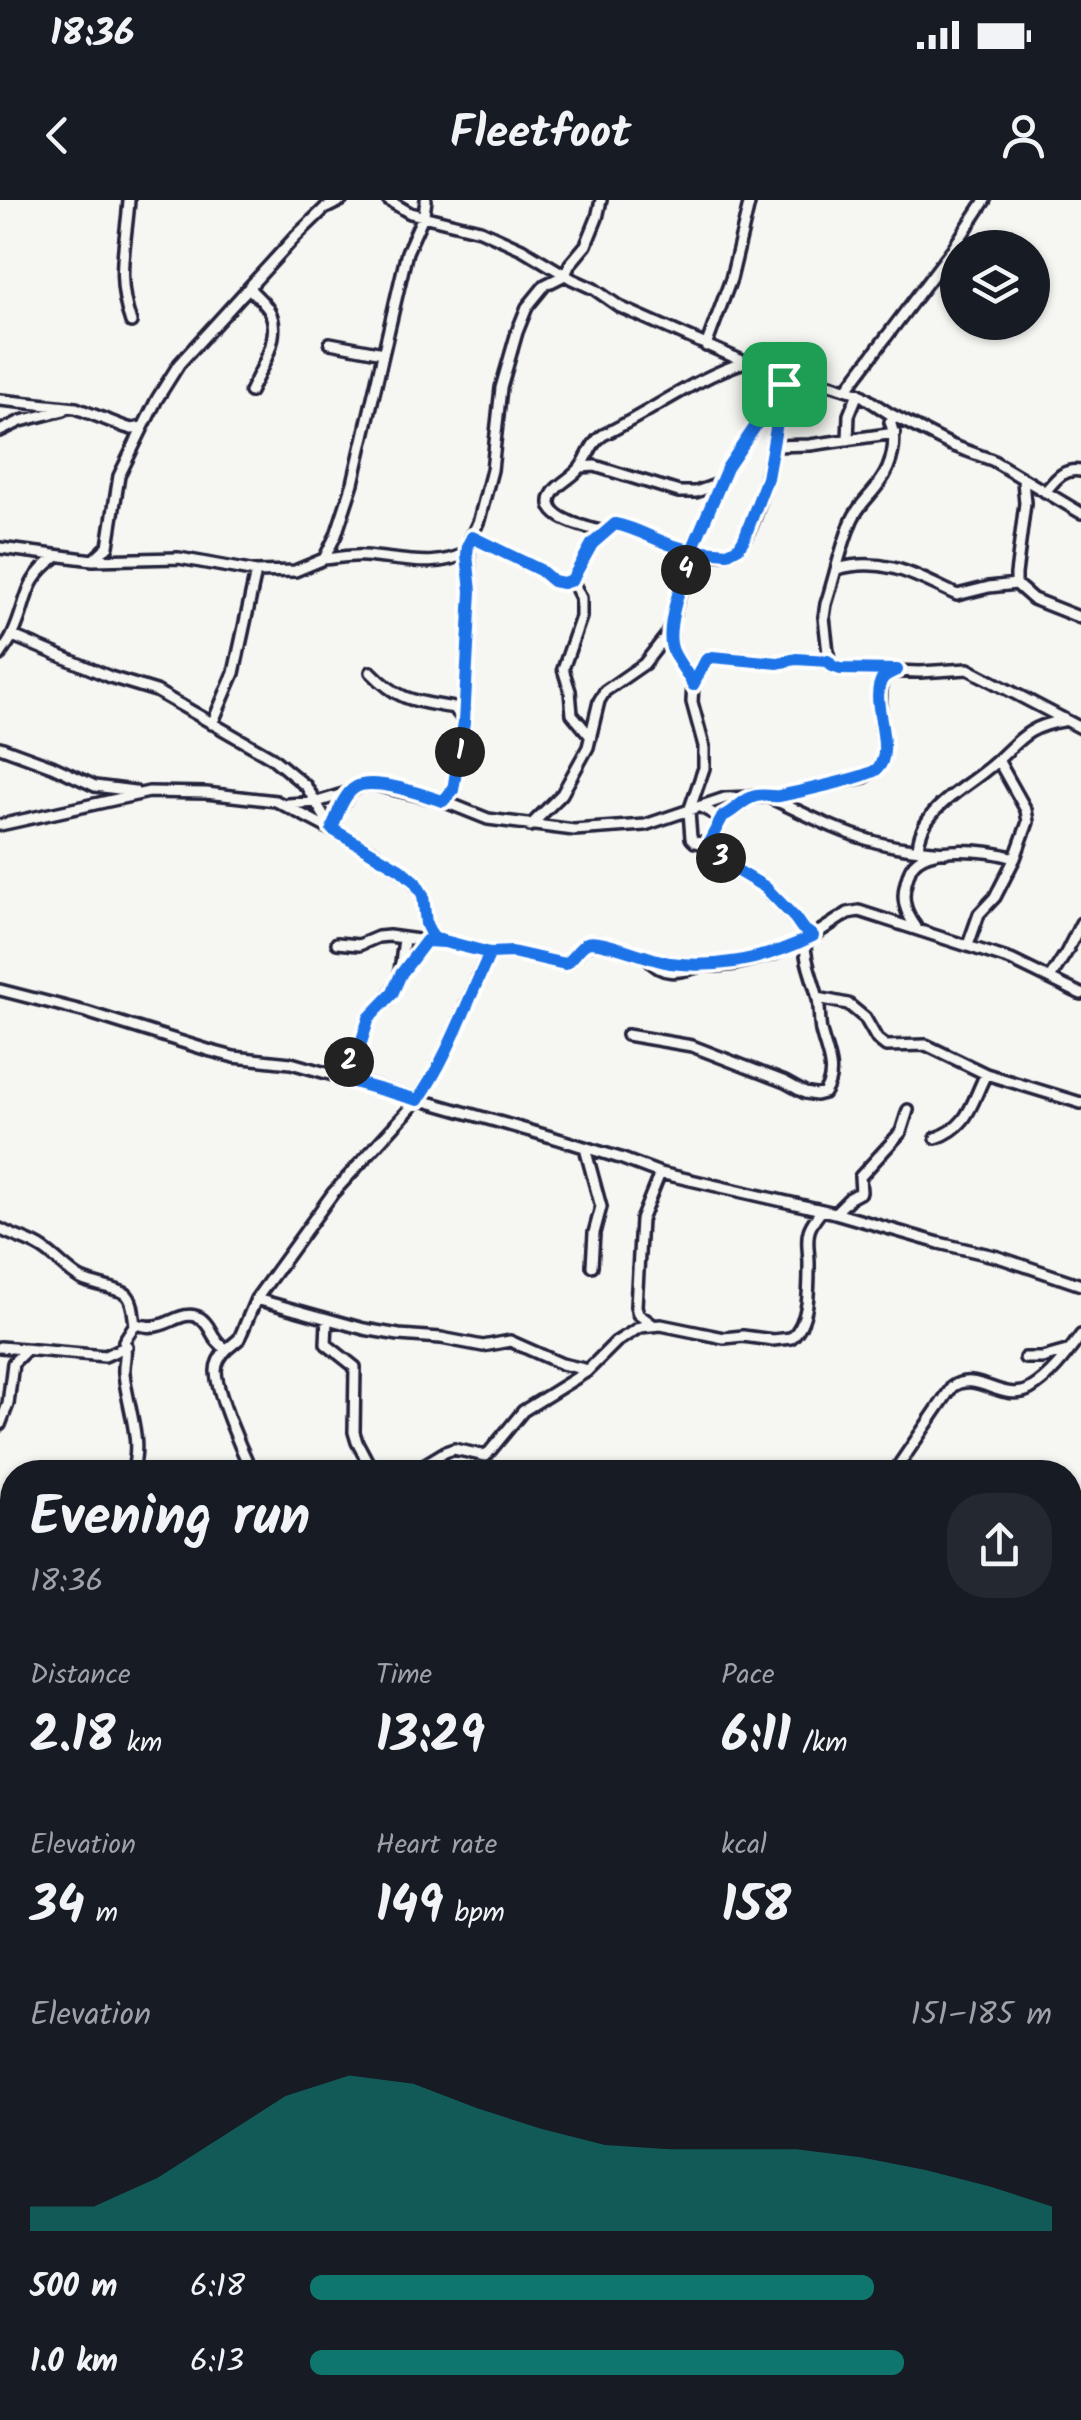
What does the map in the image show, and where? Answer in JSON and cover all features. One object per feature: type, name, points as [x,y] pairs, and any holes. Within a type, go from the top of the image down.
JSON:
[{"type":"street","points":[[129,200],[121,270],[122,292],[131,322]]},
{"type":"street","points":[[93,560],[108,546],[116,482],[180,364],[296,236],[324,209],[342,200]]},
{"type":"street","points":[[388,200],[410,213],[480,230],[620,306],[745,362],[786,378],[847,388],[896,417],[992,460],[1081,513]]},
{"type":"street","points":[[324,559],[353,483],[407,252],[426,200]]},
{"type":"street","points":[[460,808],[453,790],[464,722],[471,591],[468,552],[492,470],[502,388],[516,332],[536,294],[565,275],[592,236],[602,200]]},
{"type":"street","points":[[847,388],[985,200]]},
{"type":"street","points":[[706,346],[731,280],[747,203]]},
{"type":"street","points":[[249,288],[269,309],[273,326],[267,357],[250,392]]},
{"type":"street","points":[[330,343],[383,354]]},
{"type":"street","points":[[604,532],[556,515],[550,504],[553,492],[581,467],[594,442],[720,370],[745,362]]},
{"type":"street","points":[[530,826],[562,794],[588,747],[604,692],[644,664],[666,636],[692,550],[736,452],[784,384],[798,379]]},
{"type":"street","points":[[472,537],[563,583],[572,580],[592,544],[612,525],[645,532],[692,550],[728,553],[739,547],[748,530],[767,478],[784,384]]},
{"type":"street","points":[[848,440],[849,415],[858,393]]},
{"type":"street","points":[[0,400],[76,408],[124,427],[143,426]]},
{"type":"street","points":[[0,431],[21,421],[76,408]]},
{"type":"street","points":[[896,417],[890,422],[894,433],[886,471],[853,518],[837,569],[824,617],[828,661],[840,669],[968,670],[1081,728]]},
{"type":"street","points":[[772,446],[810,446],[894,433]]},
{"type":"street","points":[[581,467],[594,466],[689,493],[721,483]]},
{"type":"street","points":[[1045,492],[1062,474],[1081,471]]},
{"type":"street","points":[[1016,584],[1025,497],[1023,480]]},
{"type":"street","points":[[0,548],[93,560],[180,558],[256,572],[295,571],[324,559],[359,556],[446,561],[468,552]]},
{"type":"street","points":[[0,655],[13,636],[30,584],[56,556]]},
{"type":"street","points":[[837,569],[854,564],[881,565],[914,573],[957,595],[1016,584],[1033,598],[1081,618]]},
{"type":"street","points":[[212,724],[234,673],[256,572]]},
{"type":"street","points":[[572,580],[581,598],[582,616],[563,669],[572,714],[591,737]]},
{"type":"street","points":[[672,622],[672,650],[693,685]]},
{"type":"street","points":[[13,636],[156,692],[271,758],[306,786],[334,831]]},
{"type":"street","points":[[812,937],[765,887],[726,864],[716,846],[691,838],[689,812],[704,761],[692,702],[693,685],[709,658],[778,663],[796,659],[828,661]]},
{"type":"street","points":[[0,747],[95,786],[206,793],[285,804],[317,802],[362,785],[375,785],[443,801],[488,819],[530,826],[574,830],[645,825],[725,798],[780,796],[865,776],[883,760],[881,685],[884,678],[897,670]]},
{"type":"street","points":[[371,672],[388,690],[454,708],[464,722]]},
{"type":"street","points":[[918,850],[919,834],[939,806],[1026,734],[1046,723],[1066,720]]},
{"type":"street","points":[[968,945],[978,914],[995,897],[1025,833],[1027,814],[998,760]]},
{"type":"street","points":[[443,801],[453,790]]},
{"type":"street","points":[[0,825],[149,792]]},
{"type":"street","points":[[334,831],[338,813],[350,792]]},
{"type":"street","points":[[700,806],[719,817],[752,796]]},
{"type":"street","points":[[766,796],[868,840],[918,850],[986,850],[1015,858]]},
{"type":"street","points":[[285,804],[372,851],[415,882],[423,895],[428,929],[433,938],[444,942],[565,964],[585,944],[598,942],[674,963],[735,964],[774,954],[812,937]]},
{"type":"street","points":[[708,844],[723,816]]},
{"type":"street","points":[[917,929],[904,906],[910,868],[924,857],[946,852]]},
{"type":"street","points":[[627,1035],[706,1050],[806,1093],[816,1095],[827,1090],[832,1073],[804,944],[848,913],[858,911],[1011,960],[1081,994]]},
{"type":"street","points":[[1050,978],[1081,923]]},
{"type":"street","points":[[336,943],[359,945],[381,936],[444,942]]},
{"type":"street","points":[[398,980],[404,939]]},
{"type":"street","points":[[339,1078],[360,1046],[369,1018],[386,1002],[426,941]]},
{"type":"street","points":[[247,1460],[230,1420],[217,1365],[239,1339],[256,1300],[333,1193],[430,1083],[490,953]]},
{"type":"street","points":[[0,990],[234,1057],[291,1063],[660,1173],[998,1256],[1081,1285]]},
{"type":"street","points":[[818,998],[848,1004],[865,1018],[876,1040],[886,1046],[926,1045],[986,1074],[1081,1103]]},
{"type":"street","points":[[936,1138],[967,1117],[986,1074]]},
{"type":"street","points":[[430,1083],[434,1103]]},
{"type":"street","points":[[835,1213],[860,1192],[860,1177],[900,1132],[908,1110]]},
{"type":"street","points":[[586,1148],[601,1207],[592,1266]]},
{"type":"street","points":[[653,1325],[638,1314],[636,1306],[641,1220],[660,1173]]},
{"type":"street","points":[[432,1460],[454,1449],[486,1456],[523,1411],[588,1370],[624,1336],[640,1327],[653,1325],[724,1338],[791,1338],[805,1315],[810,1227],[822,1210]]},
{"type":"street","points":[[0,1229],[32,1242],[76,1276],[101,1288],[125,1293],[132,1304],[135,1324],[124,1340],[127,1346],[123,1369],[136,1437],[135,1460]]},
{"type":"street","points":[[256,1300],[399,1336],[483,1346],[510,1341],[562,1364],[588,1370]]},
{"type":"street","points":[[135,1324],[156,1327],[182,1316],[194,1316],[202,1319],[218,1344],[227,1349]]},
{"type":"street","points":[[327,1320],[326,1344],[355,1367],[354,1432],[367,1460]]},
{"type":"street","points":[[902,1460],[943,1397],[958,1382],[1021,1392],[1057,1366],[1081,1335]]},
{"type":"street","points":[[0,1347],[105,1356],[127,1346]]},
{"type":"street","points":[[0,1425],[8,1404],[13,1363],[26,1350]]},
{"type":"street","points":[[1025,1358],[1069,1351]]},
{"type":"street","points":[[105,1356],[123,1369]]},
{"type":"route","points":[[784,384],[727,468],[692,550],[615,524],[592,544],[572,580],[563,583],[472,537],[467,555],[471,591],[468,670],[453,790],[443,801],[387,786],[362,785],[350,792],[332,829],[400,869],[420,887],[426,924],[433,938],[490,953],[456,1030],[418,1100],[339,1078],[360,1046],[369,1018],[392,994],[401,974],[426,941],[490,953],[512,952],[565,964],[585,944],[598,942],[652,960],[717,966],[774,954],[813,936],[765,887],[736,872],[722,859],[716,846],[708,844],[723,816],[752,796],[780,796],[865,776],[878,768],[884,751],[881,685],[884,678],[897,670],[840,669],[828,661],[796,659],[778,663],[712,657],[706,660],[693,685],[671,644],[672,622],[692,550],[728,553],[739,547],[748,530],[767,478],[784,384]]}]
